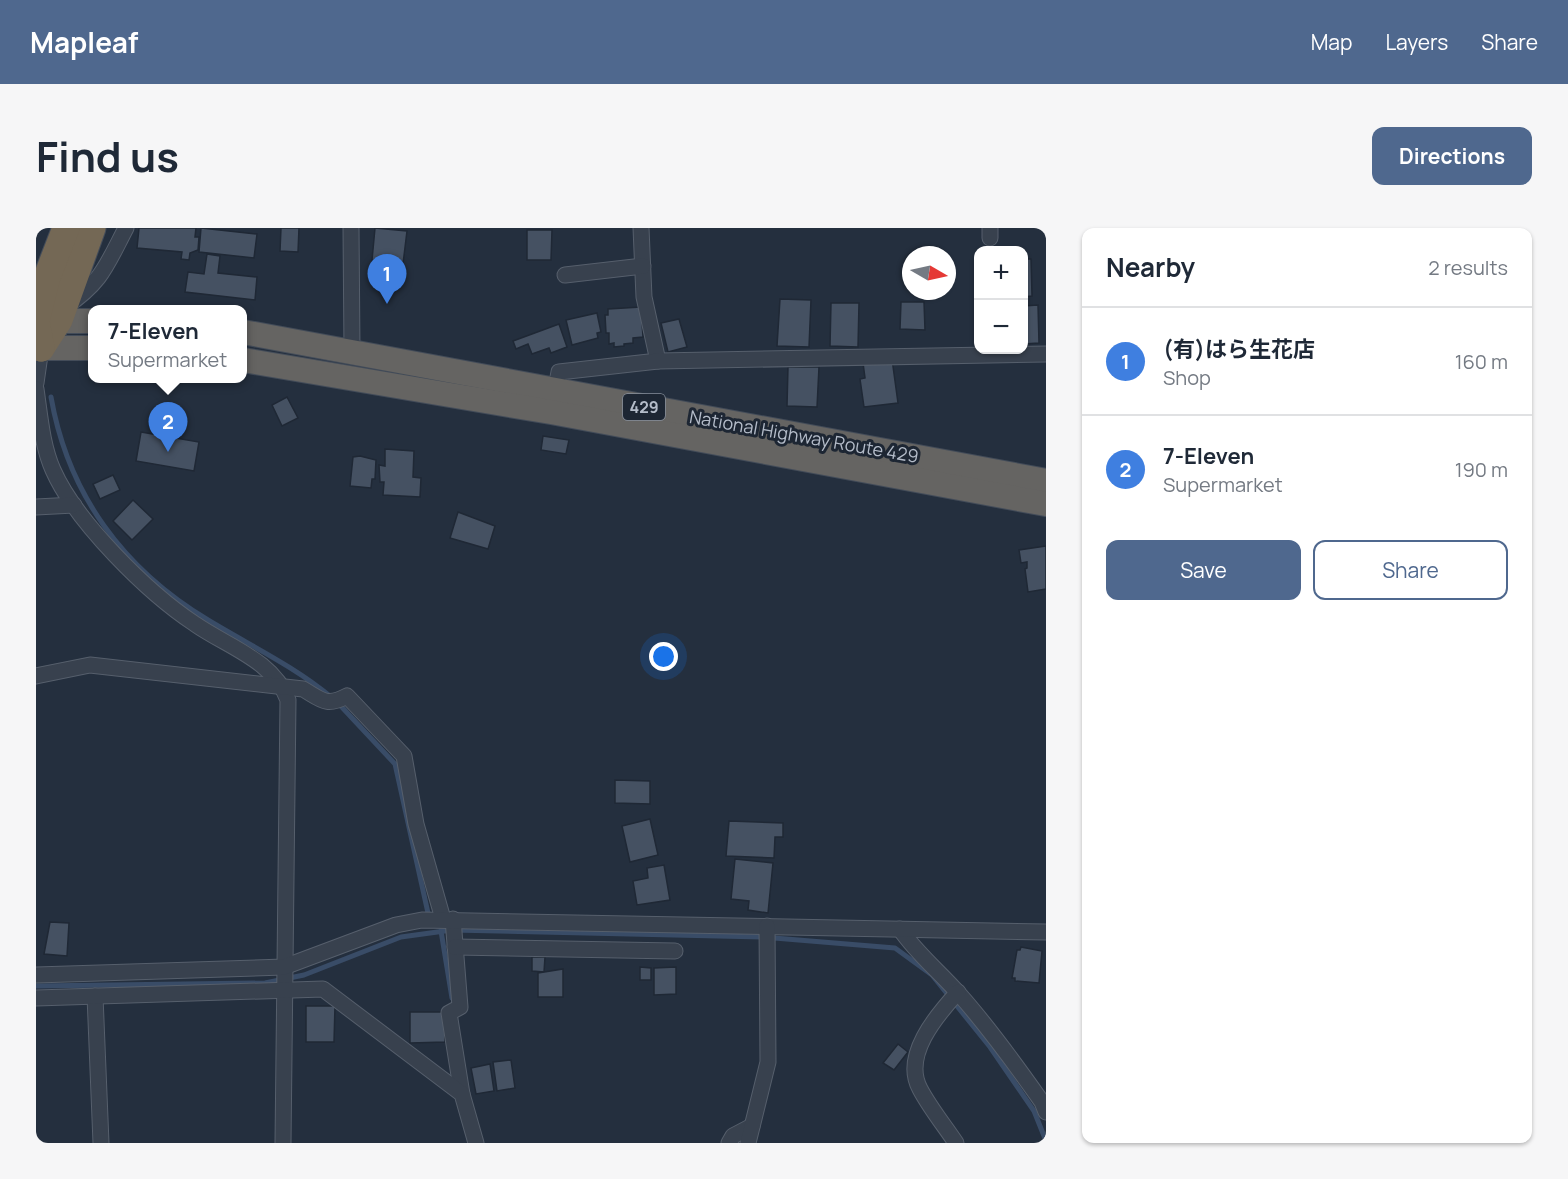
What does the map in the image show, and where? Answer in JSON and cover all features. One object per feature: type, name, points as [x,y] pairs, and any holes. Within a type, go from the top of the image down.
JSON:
[{"type":"highway","points":[[48,318],[47,277],[66,228]]},
{"type":"highway","points":[[88,348],[38,348],[48,318],[92,228]]},
{"type":"highway","points":[[48,318],[88,321]]},
{"type":"highway","name":"National Highway Route 429","points":[[247,333],[352,350],[554,401],[1046,504]]},
{"type":"highway","name":"National Highway Route 429","points":[[247,361],[554,401],[1046,481]]},
{"type":"street","points":[[48,318],[89,291],[98,280],[126,228]]},
{"type":"street","points":[[351,228],[352,350]]},
{"type":"street","points":[[640,228],[644,297],[658,361]]},
{"type":"street","points":[[565,275],[643,266]]},
{"type":"street","points":[[36,383],[38,348]]},
{"type":"street","points":[[554,401],[560,372],[658,361],[1046,354]]},
{"type":"street","points":[[36,390],[42,432],[53,470],[74,505],[103,542],[162,598],[194,624],[268,668],[283,686],[288,700],[284,1143]]},
{"type":"street","points":[[36,507],[74,505]]},
{"type":"street","points":[[36,676],[90,665],[303,689],[327,703],[337,702],[347,696],[404,756],[416,824],[452,929],[460,1007],[449,1013],[462,1094],[476,1143]]},
{"type":"street","points":[[36,998],[95,996],[284,979],[396,925],[675,951]]},
{"type":"street","points":[[452,929],[767,934],[900,929],[1046,932]]},
{"type":"street","points":[[900,929],[913,948],[996,1036],[1046,1112]]},
{"type":"street","points":[[748,1143],[768,1062],[767,934]]},
{"type":"street","points":[[36,975],[284,979],[323,989],[462,1094]]},
{"type":"street","points":[[956,1143],[919,1088],[916,1076],[918,1050],[943,1008],[957,993]]},
{"type":"street","points":[[95,996],[100,1143]]},
{"type":"street","points":[[729,1143],[733,1136],[752,1126]]},
{"type":"building","points":[[139,228],[196,228],[195,237],[199,237],[198,250],[190,253],[189,260],[181,259],[182,252],[137,248]]},
{"type":"building","points":[[201,228],[257,234],[254,258],[199,252]]},
{"type":"building","points":[[281,228],[299,228],[298,252],[280,251]]},
{"type":"building","points":[[375,228],[407,231],[403,264],[372,260]]},
{"type":"building","points":[[527,230],[552,230],[551,260],[527,260]]},
{"type":"building","points":[[207,254],[220,256],[218,273],[257,277],[255,300],[185,292],[188,272],[204,274]]},
{"type":"building","points":[[1028,259],[1031,259],[1032,296],[1028,296]]},
{"type":"building","points":[[780,299],[811,300],[809,347],[777,346]]},
{"type":"building","points":[[901,302],[924,302],[925,330],[900,329]]},
{"type":"building","points":[[831,303],[859,303],[858,347],[830,346]]},
{"type":"building","points":[[1038,305],[1039,343],[1028,344],[1028,306]]},
{"type":"building","points":[[641,307],[643,337],[633,338],[633,343],[624,344],[624,346],[614,347],[614,343],[609,344],[605,315],[608,315],[608,309]]},
{"type":"building","points":[[597,313],[601,332],[597,333],[598,338],[572,345],[566,320]]},
{"type":"building","points":[[679,319],[687,347],[668,352],[661,323]]},
{"type":"building","points":[[559,324],[567,347],[551,353],[549,348],[532,354],[528,344],[516,349],[513,341]]},
{"type":"building","points":[[892,359],[898,403],[864,407],[860,379],[865,378],[863,363]]},
{"type":"building","points":[[788,367],[819,367],[817,407],[787,406]]},
{"type":"building","points":[[287,397],[298,418],[282,426],[272,405]]},
{"type":"building","points":[[141,432],[199,442],[194,471],[136,461]]},
{"type":"building","points":[[543,436],[569,440],[566,454],[541,450]]},
{"type":"building","points":[[385,449],[414,451],[413,477],[421,478],[420,497],[383,495],[384,482],[380,482],[379,465],[385,466]]},
{"type":"building","points":[[360,456],[376,460],[375,479],[372,479],[371,488],[350,486],[353,457]]},
{"type":"building","points":[[113,475],[120,490],[100,499],[93,484]]},
{"type":"building","points":[[133,500],[153,519],[132,540],[113,521]]},
{"type":"building","points":[[458,512],[495,526],[488,549],[450,538]]},
{"type":"building","points":[[1046,546],[1046,589],[1028,592],[1025,569],[1027,562],[1021,563],[1019,550]]},
{"type":"building","points":[[615,780],[650,781],[650,804],[615,803]]},
{"type":"building","points":[[650,819],[658,855],[630,862],[622,826]]},
{"type":"building","points":[[729,821],[783,823],[783,837],[775,837],[774,858],[726,856]]},
{"type":"building","points":[[735,859],[773,863],[768,913],[748,910],[749,901],[731,899]]},
{"type":"building","points":[[664,865],[670,900],[637,905],[633,881],[648,878],[647,868]]},
{"type":"building","points":[[50,922],[69,923],[67,956],[44,954]]},
{"type":"building","points":[[1021,947],[1042,951],[1039,983],[1015,981],[1015,978],[1012,978],[1017,950]]},
{"type":"building","points":[[532,957],[545,957],[544,972],[532,971]]},
{"type":"building","points":[[640,967],[651,968],[651,980],[640,980]]},
{"type":"building","points":[[676,967],[676,994],[654,995],[654,968]]},
{"type":"building","points":[[563,969],[563,997],[538,997],[538,973]]},
{"type":"building","points":[[306,1006],[335,1006],[334,1042],[306,1042]]},
{"type":"building","points":[[410,1012],[444,1012],[445,1042],[410,1043]]},
{"type":"building","points":[[898,1044],[908,1052],[894,1070],[883,1063]]},
{"type":"building","points":[[511,1060],[515,1088],[497,1091],[493,1062]]},
{"type":"building","points":[[490,1064],[494,1091],[476,1094],[471,1068]]},
{"type":"waterway","points":[[51,397],[59,432],[71,466],[86,497],[104,526],[125,553],[178,600],[287,666],[331,697]]},
{"type":"waterway","points":[[338,703],[395,764],[428,913]]},
{"type":"waterway","points":[[36,986],[265,983],[304,975],[401,937],[452,930],[762,937],[895,948],[932,975],[990,1047],[1034,1111],[1046,1141]]},
{"type":"waterway","points":[[441,931],[452,998]]},
{"type":"place","name":"(有)はら生花店","points":[[387,304]]},
{"type":"place","name":"7-Eleven","points":[[168,452]]}]
